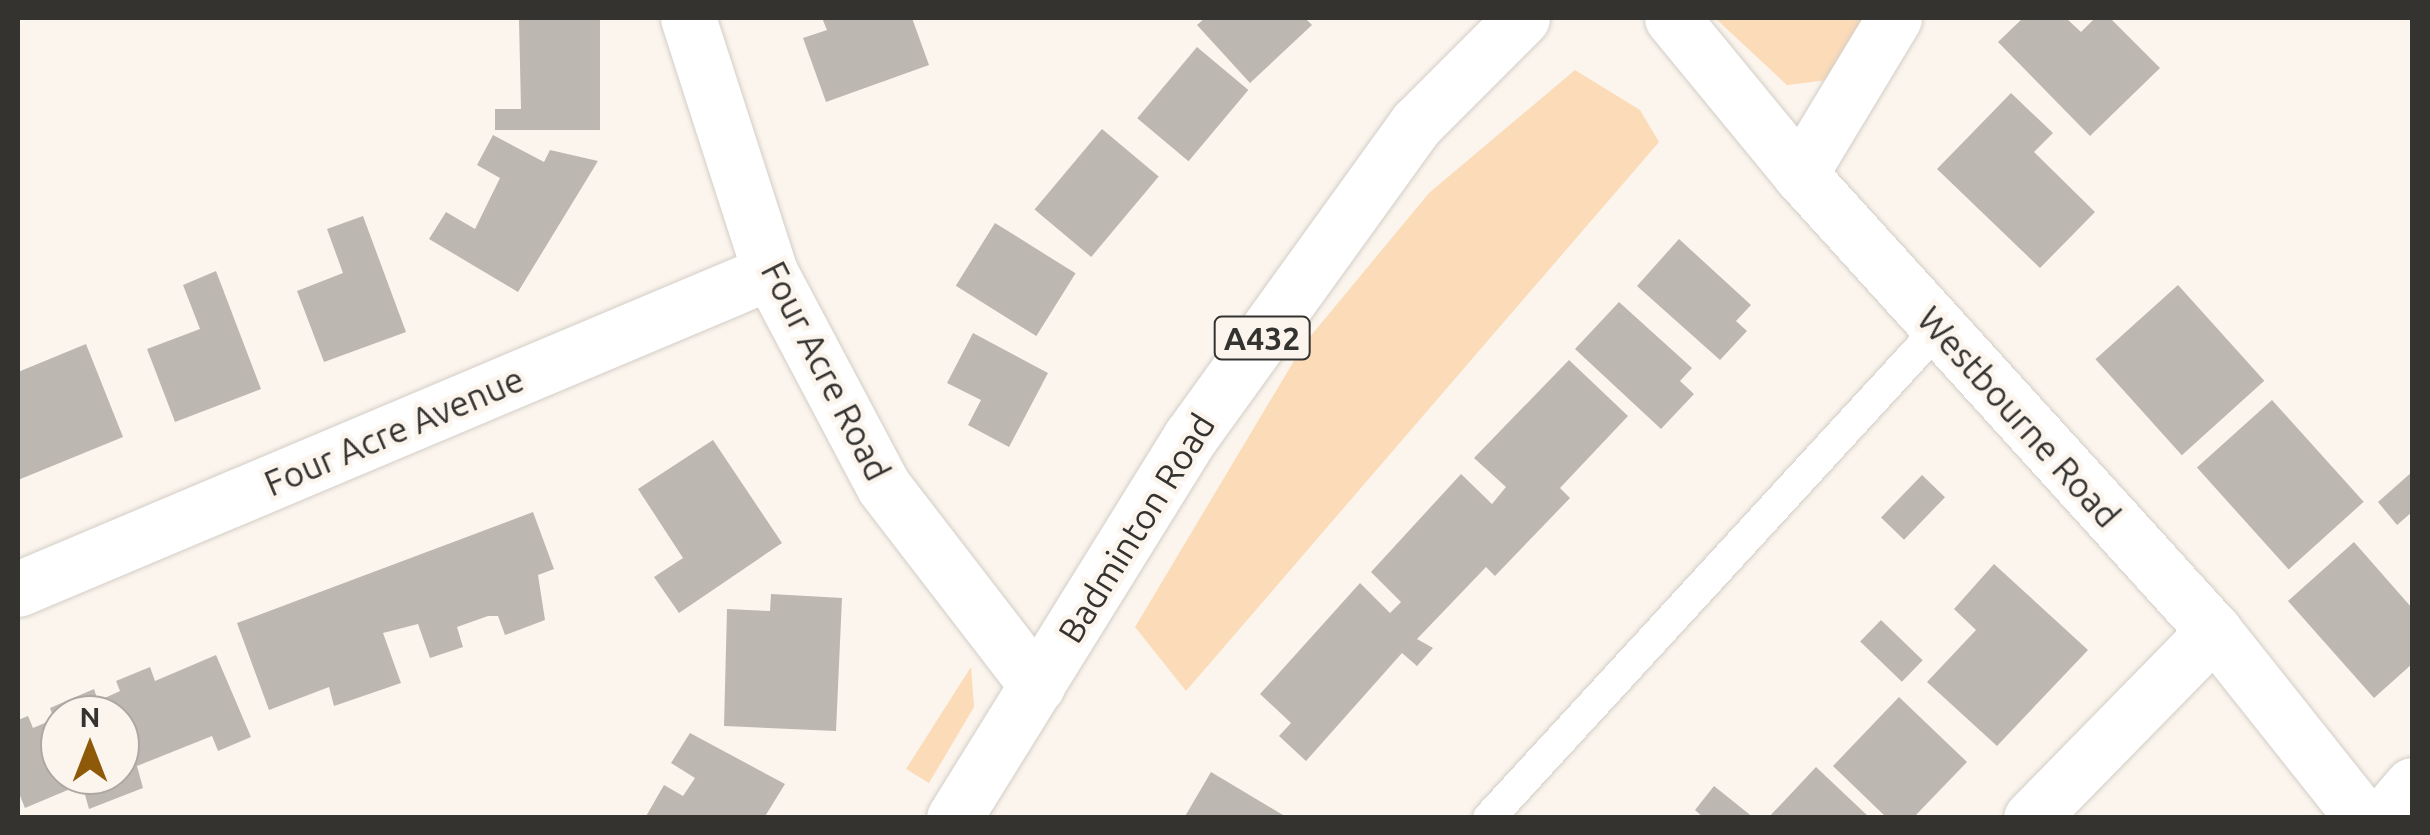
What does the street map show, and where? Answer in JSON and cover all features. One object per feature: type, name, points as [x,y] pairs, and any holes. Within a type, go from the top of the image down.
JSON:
[{"type":"street","name":"Four Acre Road","points":[[688,18],[770,272],[884,488],[1038,686]]},
{"type":"street","name":"Badminton Road","points":[[954,818],[1191,436],[1416,124],[1522,18]]},
{"type":"street","name":"Westbourne Road","points":[[1672,18],[1800,174],[2214,631],[2364,818]]},
{"type":"street","points":[[1800,174],[1894,18]]},
{"type":"street","name":"Four Acre Avenue","points":[[18,589],[770,272]]},
{"type":"street","points":[[2031,818],[2214,631]]},
{"type":"street","points":[[2384,818],[2412,785]]},
{"type":"lane","points":[[1489,818],[1938,329]]},
{"type":"shaded area","points":[[1715,18],[1877,18],[1828,80],[1787,85]]},
{"type":"shaded area","points":[[1575,70],[1640,110],[1659,142],[1186,691],[1135,627],[1304,344],[1429,193]]},
{"type":"shaded area","points":[[971,667],[974,707],[929,783],[906,769]]},
{"type":"building","points":[[822,18],[912,18],[929,65],[826,102],[803,38],[827,30]]},
{"type":"building","points":[[1205,18],[1305,18],[1312,25],[1250,83],[1197,25]]},
{"type":"building","points":[[2023,18],[2066,18],[2081,32],[2095,18],[2110,18],[2160,68],[2090,136],[1998,42]]},
{"type":"building","points":[[519,20],[600,20],[600,130],[495,130],[495,109],[521,109]]},
{"type":"building","points":[[1197,47],[1248,90],[1189,161],[1137,118]]},
{"type":"building","points":[[2011,93],[2053,133],[2034,152],[2095,212],[2040,268],[1937,169]]},
{"type":"building","points":[[1102,129],[1159,177],[1091,257],[1035,209]]},
{"type":"building","points":[[493,135],[544,162],[550,150],[598,161],[518,292],[429,239],[446,212],[475,229],[500,178],[477,165]]},
{"type":"building","points":[[363,216],[406,332],[324,362],[297,291],[343,273],[327,229]]},
{"type":"building","points":[[995,223],[1076,273],[1036,336],[956,286]]},
{"type":"building","points":[[1679,239],[1751,305],[1736,321],[1747,331],[1720,360],[1637,286]]},
{"type":"building","points":[[216,271],[261,389],[175,422],[147,349],[200,329],[183,285]]},
{"type":"building","points":[[2178,285],[2264,381],[2182,455],[2096,359]]},
{"type":"building","points":[[1619,302],[1692,368],[1680,381],[1694,394],[1661,429],[1575,349]]},
{"type":"building","points":[[973,333],[1048,373],[1009,447],[968,425],[981,400],[947,383]]},
{"type":"building","points":[[86,344],[123,437],[18,480],[18,372]]},
{"type":"building","points":[[1569,360],[1628,416],[1560,488],[1570,498],[1495,576],[1486,567],[1417,639],[1433,648],[1417,666],[1402,653],[1306,761],[1279,736],[1291,723],[1260,694],[1360,583],[1390,613],[1401,602],[1371,572],[1461,474],[1492,504],[1506,487],[1474,458]]},
{"type":"building","points":[[2272,400],[2364,502],[2289,569],[2197,468]]},
{"type":"building","points":[[713,440],[782,543],[679,613],[654,577],[683,558],[638,489]]},
{"type":"building","points":[[2412,472],[2412,512],[2397,525],[2378,502]]},
{"type":"building","points":[[1922,475],[1945,497],[1904,540],[1881,517]]},
{"type":"building","points":[[533,512],[554,569],[538,575],[545,620],[505,635],[498,616],[488,616],[457,627],[463,647],[430,658],[418,624],[383,633],[401,683],[334,706],[329,687],[269,710],[237,623]]},
{"type":"building","points":[[2354,542],[2412,608],[2412,664],[2374,698],[2288,601]]},
{"type":"building","points":[[1994,564],[2088,650],[1997,746],[1927,682],[1976,630],[1954,609]]},
{"type":"building","points":[[771,594],[842,598],[836,731],[724,726],[727,609],[770,611]]},
{"type":"building","points":[[1881,620],[1923,660],[1902,682],[1860,642]]},
{"type":"building","points":[[216,655],[251,737],[218,751],[212,736],[140,765],[140,695],[111,695],[120,691],[116,681],[150,667],[155,681]]},
{"type":"building","points":[[1899,697],[1967,762],[1913,818],[1887,818],[1833,766]]},
{"type":"building","points":[[28,716],[33,728],[40,725],[40,795],[56,795],[25,808],[18,791],[18,720]]},
{"type":"building","points":[[690,733],[785,784],[764,818],[645,818],[664,785],[683,796],[695,778],[671,763]]},
{"type":"building","points":[[1816,767],[1870,818],[1768,818]]},
{"type":"building","points":[[1211,772],[1288,818],[1184,818]]},
{"type":"building","points":[[1714,786],[1754,818],[1704,818],[1695,810]]},
{"type":"building","points":[[85,795],[125,795],[89,809]]}]
